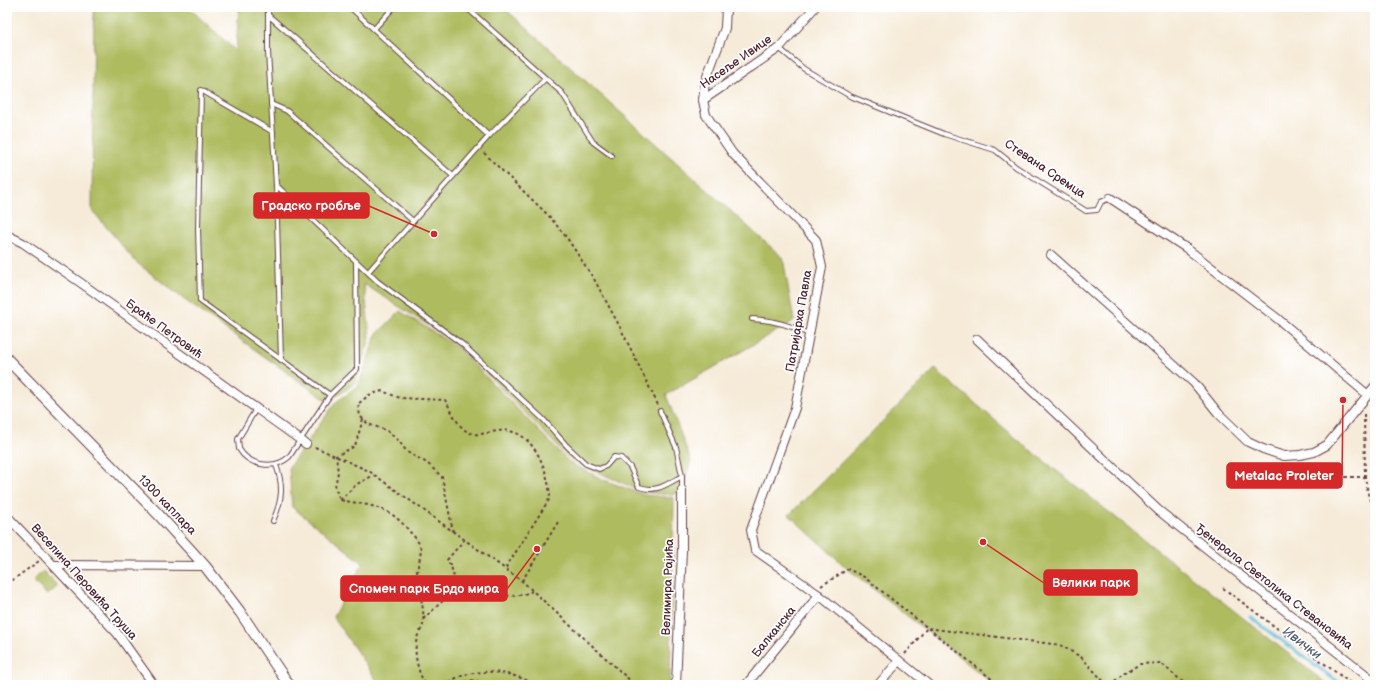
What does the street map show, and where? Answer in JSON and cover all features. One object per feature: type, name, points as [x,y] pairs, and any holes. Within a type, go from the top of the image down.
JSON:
[{"type":"street","name":"Патријарха Павла","points":[[726,7],[725,28],[705,82],[703,100],[706,115],[733,154],[816,240],[822,267],[795,408],[751,530],[755,550],[816,593],[928,685]]},
{"type":"street","name":"Насеље Ивице","points":[[703,100],[779,48],[815,7]]},
{"type":"street","name":"Стевана Сремца","points":[[1110,198],[1186,248],[1278,319],[1366,398]]},
{"type":"street","name":"Браће Петровић","points":[[7,235],[23,243],[81,283],[304,442]]},
{"type":"street","points":[[1051,255],[1194,384],[1219,414],[1248,442],[1263,449],[1284,456],[1300,455],[1314,452],[1327,445],[1375,386]]},
{"type":"street","name":"Ђенерала Светолика Стевановића","points":[[977,339],[1158,510],[1375,682]]},
{"type":"street","name":"1300 каплара","points":[[7,359],[63,419],[158,514],[205,566],[240,612],[289,685]]},
{"type":"street","name":"Велимира Рајића","points":[[676,685],[682,550],[682,490]]},
{"type":"street","name":"Веселина Перовића Труша","points":[[7,516],[55,565],[117,633],[154,685]]},
{"type":"street","points":[[55,565],[205,566]]},
{"type":"street","name":"Балканска","points":[[746,685],[816,593]]},
{"type":"street","points":[[878,685],[899,661]]},
{"type":"lane","points":[[268,7],[271,104],[276,185],[281,360]]},
{"type":"lane","points":[[350,7],[489,136]]},
{"type":"lane","points":[[374,29],[394,7]]},
{"type":"lane","points":[[466,7],[562,93],[593,142],[612,156]]},
{"type":"lane","points":[[268,15],[453,176]]},
{"type":"lane","name":"Стевана Сремца","points":[[779,48],[804,69],[850,96],[944,134],[995,150],[1016,167],[1086,211],[1097,210],[1101,202],[1110,198]]},
{"type":"lane","points":[[368,272],[489,136],[545,79]]},
{"type":"lane","points":[[273,132],[201,90],[198,228],[200,301],[330,395]]},
{"type":"lane","points":[[271,104],[288,111],[413,221]]},
{"type":"lane","points":[[276,185],[376,281],[462,344],[544,419],[567,446],[586,464],[599,469],[606,466],[614,458],[621,458],[630,467],[640,487],[649,490],[658,488],[682,476]]},
{"type":"lane","points":[[256,409],[238,439],[239,450],[258,464],[276,465],[282,463],[304,442],[330,395],[357,369],[356,261]]},
{"type":"lane","points":[[752,319],[769,320],[793,326],[810,334]]},
{"type":"lane","points":[[660,411],[676,447],[682,476],[682,490]]},
{"type":"lane","points":[[273,521],[282,493],[281,477],[276,465]]},
{"type":"path","points":[[479,148],[505,171],[549,216],[567,238],[594,279],[628,341],[660,411]]},
{"type":"path","points":[[454,532],[442,478],[427,463],[407,452],[399,441],[386,430],[376,429],[363,420],[360,416],[358,404],[369,395],[382,392],[400,398],[445,400],[459,426],[474,434],[510,431],[520,436],[535,449],[543,464],[550,498],[505,569]]},
{"type":"path","points":[[1366,398],[1365,477],[1369,498],[1375,511]]},
{"type":"path","points":[[336,456],[355,446],[363,420]]},
{"type":"path","points":[[304,442],[375,475],[522,581],[634,685]]},
{"type":"path","points":[[336,456],[338,472],[335,487],[340,500]]},
{"type":"path","points":[[1284,456],[1285,477],[1365,477]]},
{"type":"path","points":[[340,500],[357,484],[375,475]]},
{"type":"path","points":[[340,500],[375,506],[396,517],[420,544],[420,555],[417,571],[418,587],[423,604],[423,626],[416,640],[419,670],[426,685]]},
{"type":"path","points":[[522,581],[558,522]]},
{"type":"path","points":[[457,588],[451,566],[447,560],[465,540]]},
{"type":"path","points":[[7,584],[46,556]]},
{"type":"path","points":[[816,593],[848,569],[864,577],[999,685]]},
{"type":"path","points":[[423,619],[457,588],[483,591],[505,597],[522,596],[532,591]]},
{"type":"path","points":[[1223,588],[1353,685]]},
{"type":"path","points":[[899,661],[927,628]]},
{"type":"path","points":[[927,628],[1060,645],[1081,658],[1109,685],[1123,674],[1140,664],[1161,663],[1186,685]]},
{"type":"path","points":[[444,685],[454,678],[465,675],[491,672],[510,673],[536,685]]},
{"type":"path","points":[[447,685],[474,680],[487,685]]},
{"type":"green space","points":[[94,7],[188,7],[236,51],[239,7],[503,7],[783,258],[794,321],[666,395],[691,461],[682,490],[673,495],[643,492],[571,460],[459,345],[364,284],[370,338],[355,383],[344,391],[326,400],[186,301],[136,262],[92,210]]},
{"type":"green space","points":[[400,311],[457,347],[570,463],[604,480],[644,495],[674,498],[670,685],[380,685],[333,617],[363,563],[292,507],[289,467],[336,402],[358,387],[376,335]]},
{"type":"green space","points":[[935,369],[1024,445],[1328,685],[995,685],[848,569],[789,515]]},
{"type":"green space","points":[[43,571],[58,586],[47,595],[33,581]]},
{"type":"waterway","name":"Ивички","points":[[1250,617],[1342,685]]},
{"type":"place","name":"Градско гробље","points":[[434,234]]},
{"type":"place","name":"Metalac Proleter","points":[[1343,400]]},
{"type":"place","name":"Велики парк","points":[[983,542]]},
{"type":"place","name":"Спомен парк Брдо мира","points":[[537,549]]}]
